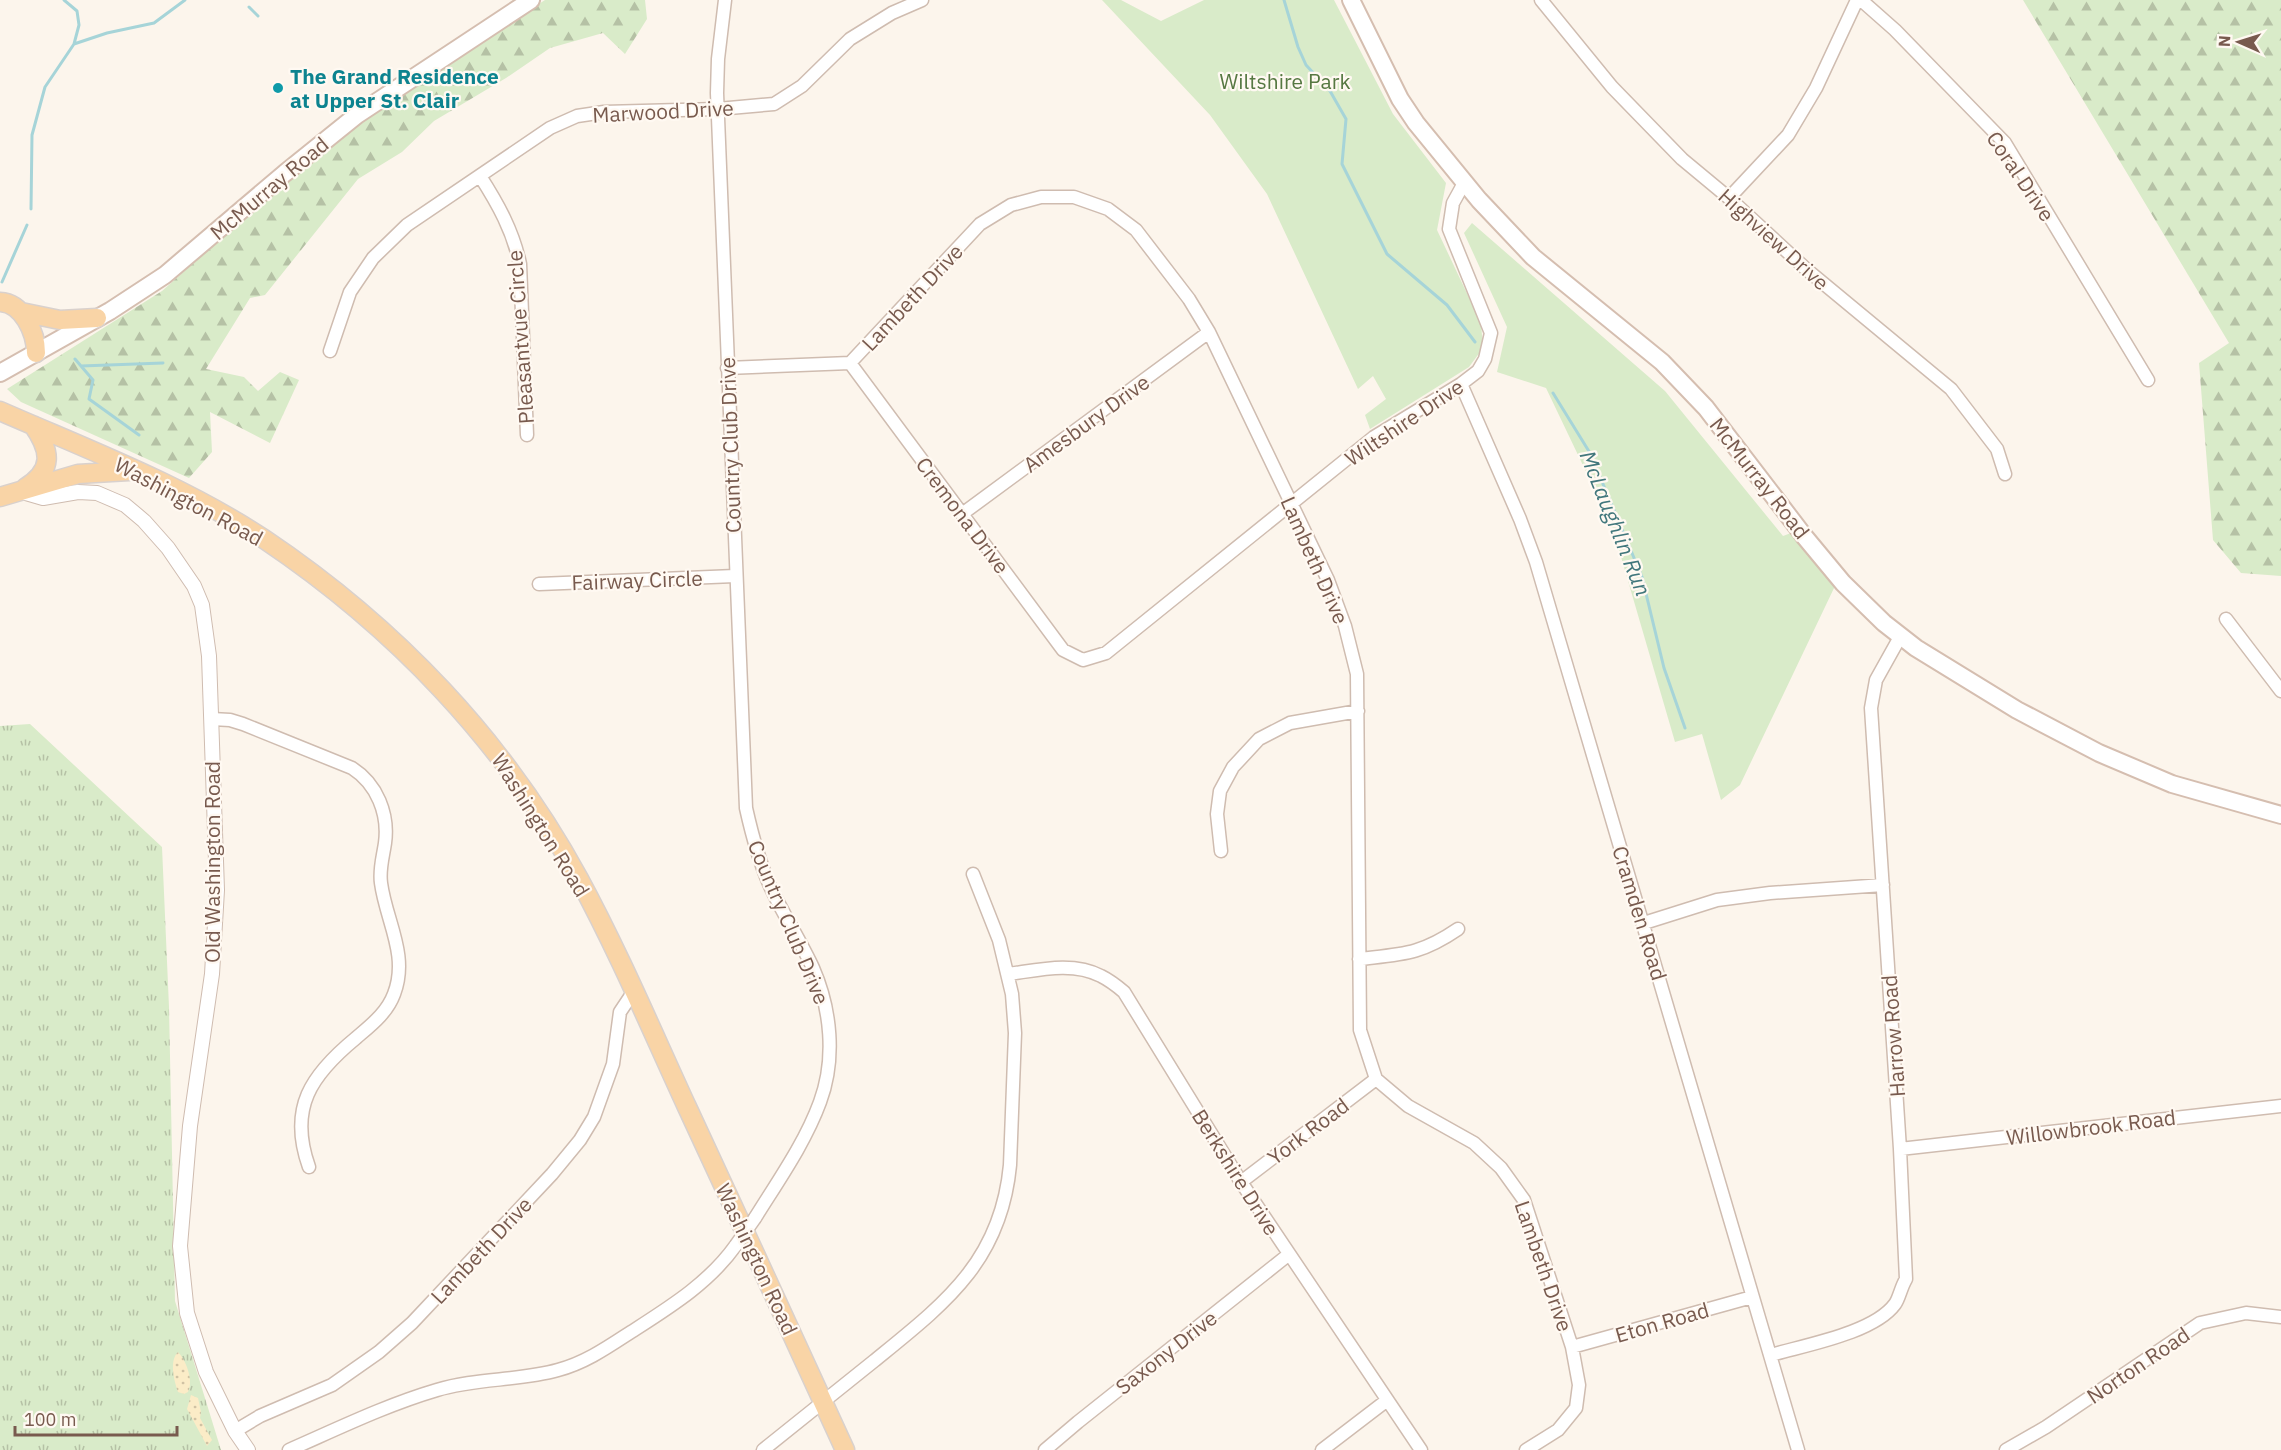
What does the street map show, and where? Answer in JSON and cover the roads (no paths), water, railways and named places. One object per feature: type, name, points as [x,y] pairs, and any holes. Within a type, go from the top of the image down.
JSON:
[{"type":"main road","name":"McMurray Road","points":[[0,373],[97,318],[177,266],[285,173],[357,116],[531,0]]},
{"type":"main road","name":"McMurray Road","points":[[1351,0],[1400,99],[1416,123],[1464,183],[1533,257],[1631,336],[1686,386],[1843,584],[1900,637],[2017,710],[2099,753],[2172,784],[2281,815]]},
{"type":"main road","points":[[0,302],[13,306],[21,312],[36,339],[36,353]]},
{"type":"main road","points":[[0,311],[13,321],[25,344],[36,353]]},
{"type":"main road","points":[[21,312],[60,320],[97,318]]},
{"type":"main road","name":"Washington Road","points":[[0,411],[137,471],[204,504],[290,558],[324,582],[384,631],[439,685],[498,754],[557,840],[580,881],[634,990],[845,1450]]},
{"type":"main road","points":[[19,491],[34,482],[46,465],[46,448],[33,425]]},
{"type":"main road","points":[[0,497],[78,474],[137,471]]},
{"type":"street","name":"Country Club Drive","points":[[288,1450],[373,1413],[439,1389],[466,1383],[533,1376],[577,1363],[613,1344],[682,1298],[719,1267],[755,1218],[794,1154],[821,1100],[827,1077],[830,1038],[828,1017],[818,981],[771,887],[755,845],[746,808],[718,109],[718,59],[725,0]]},
{"type":"street","name":"Marwood Drive","points":[[330,351],[350,292],[373,258],[406,225],[550,128],[577,116],[604,112],[718,109],[774,104],[802,86],[850,39],[892,13],[922,0]]},
{"type":"street","name":"Highview Drive","points":[[1541,0],[1612,87],[1682,159],[1729,198],[1806,269],[1951,389],[1997,449],[2005,474]]},
{"type":"street","points":[[1729,198],[1788,135],[1816,88],[1859,0]]},
{"type":"street","name":"Coral Drive","points":[[1859,0],[1894,30],[2005,143],[2148,380]]},
{"type":"street","name":"Pleasantvue Circle","points":[[480,176],[502,212],[516,243],[520,264],[527,435]]},
{"type":"street","name":"Wiltshire Drive","points":[[1083,660],[1106,653],[1374,437],[1461,384],[1478,371],[1485,359],[1491,333],[1449,229],[1453,203],[1464,183]]},
{"type":"street","name":"Lambeth Drive","points":[[727,368],[850,363],[980,224],[1011,205],[1041,197],[1074,197],[1108,209],[1136,230],[1189,299],[1209,332],[1328,580],[1345,626],[1357,674],[1360,1030],[1376,1079],[1408,1106],[1474,1143],[1501,1168],[1524,1200],[1572,1347],[1579,1385],[1576,1408],[1558,1430],[1526,1450]]},
{"type":"street","name":"Amesbury Drive","points":[[962,513],[1209,332]]},
{"type":"street","name":"Cremona Drive","points":[[850,363],[1063,650],[1083,660]]},
{"type":"street","name":"Cramden Road","points":[[1461,384],[1520,519],[1536,562],[1798,1450]]},
{"type":"street","name":"Old Washington Road","points":[[19,491],[43,498],[78,492],[97,493],[133,510],[162,541],[189,577],[202,605],[209,656],[217,841],[215,932],[212,974],[190,1126],[180,1246],[187,1313],[206,1372],[235,1431],[248,1450]]},
{"type":"street","name":"Fairway Circle","points":[[539,584],[735,576]]},
{"type":"street","points":[[2226,619],[2280,686]]},
{"type":"street","name":"Harrow Road","points":[[1771,1355],[1861,1329],[1880,1319],[1896,1303],[1899,1290],[1906,1279],[1900,1149],[1871,708],[1876,680],[1900,637]]},
{"type":"street","points":[[1221,851],[1217,814],[1220,791],[1233,767],[1259,739],[1290,723],[1358,711]]},
{"type":"street","points":[[212,719],[230,720],[243,724],[352,768],[376,793],[384,819],[386,838],[381,865],[381,882],[397,940],[399,964],[397,985],[388,1008],[321,1069],[310,1087],[304,1107],[301,1131],[303,1149],[309,1167]]},
{"type":"street","points":[[763,1450],[943,1304],[976,1266],[990,1240],[1004,1202],[1010,1165],[1015,1033],[1009,974],[999,940],[973,874]]},
{"type":"street","points":[[1644,923],[1717,900],[1770,893],[1882,885]]},
{"type":"street","points":[[1359,959],[1414,953],[1437,944],[1458,929]]},
{"type":"street","name":"Berkshire Drive","points":[[1009,974],[1056,968],[1082,969],[1101,976],[1124,992],[1288,1255],[1421,1450]]},
{"type":"street","name":"Lambeth Drive","points":[[235,1431],[260,1416],[332,1385],[379,1352],[412,1323],[552,1174],[580,1140],[598,1108],[613,1064],[620,1012],[634,990]]},
{"type":"street","name":"York Road","points":[[1241,1182],[1376,1079]]},
{"type":"street","name":"Willowbrook Road","points":[[1900,1149],[2281,1106]]},
{"type":"street","name":"Saxony Drive","points":[[1045,1450],[1288,1255]]},
{"type":"street","name":"Eton Road","points":[[1572,1347],[1752,1297]]},
{"type":"street","name":"Norton Road","points":[[2006,1450],[2046,1427],[2200,1323],[2246,1313],[2281,1317]]},
{"type":"street","points":[[1322,1450],[1386,1401]]},
{"type":"waterway","points":[[64,0],[77,11],[79,25],[74,44]]},
{"type":"waterway","name":"McLaughlin Run","points":[[31,209],[32,135],[45,87],[74,44],[107,33],[154,23],[185,0]]},
{"type":"waterway","name":"McLaughlin Run","points":[[1284,0],[1298,47],[1306,65],[1330,91],[1346,119],[1342,164],[1387,254],[1447,305],[1475,342]]},
{"type":"waterway","points":[[249,7],[258,16]]},
{"type":"waterway","name":"McLaughlin Run","points":[[2,282],[27,225]]},
{"type":"waterway","points":[[75,359],[93,380],[89,399],[139,435]]},
{"type":"waterway","points":[[81,366],[163,363]]},
{"type":"waterway","name":"McLaughlin Run","points":[[1553,393],[1590,453],[1642,577],[1664,668],[1685,728]]},
{"type":"place","name":"The Grand Residence at Upper St. Clair","points":[[278,88]]},
{"type":"park label","name":"Wiltshire Park","points":[[1285,81]]}]
